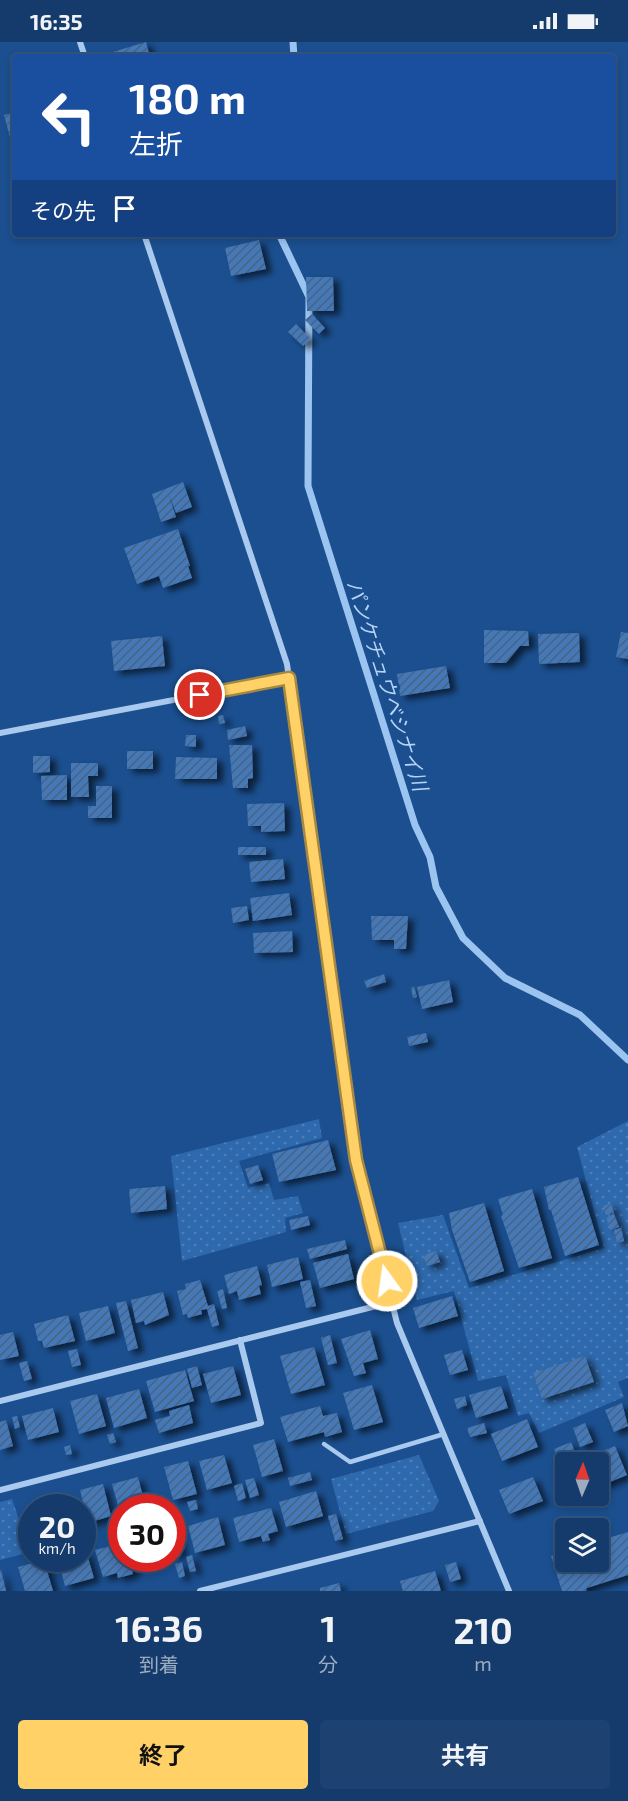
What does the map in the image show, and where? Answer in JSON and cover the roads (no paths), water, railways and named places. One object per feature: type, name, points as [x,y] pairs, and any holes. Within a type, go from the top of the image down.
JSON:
[{"type":"street","points":[[145,237],[287,664],[356,1160],[397,1323],[509,1591]]},
{"type":"street","points":[[0,734],[289,678]]},
{"type":"street","points":[[0,1401],[392,1302]]},
{"type":"street","points":[[0,1490],[261,1423],[240,1340]]},
{"type":"street","points":[[201,1591],[480,1521]]},
{"type":"lane","points":[[324,1444],[350,1462],[444,1434]]},
{"type":"waterway","name":"パンケチュウベシナイ川","points":[[293,42],[294,54]]},
{"type":"waterway","name":"パンケチュウベシナイ川","points":[[280,237],[309,297],[308,486],[415,825],[430,857],[436,887],[463,938],[505,978],[580,1015],[628,1060]]}]
